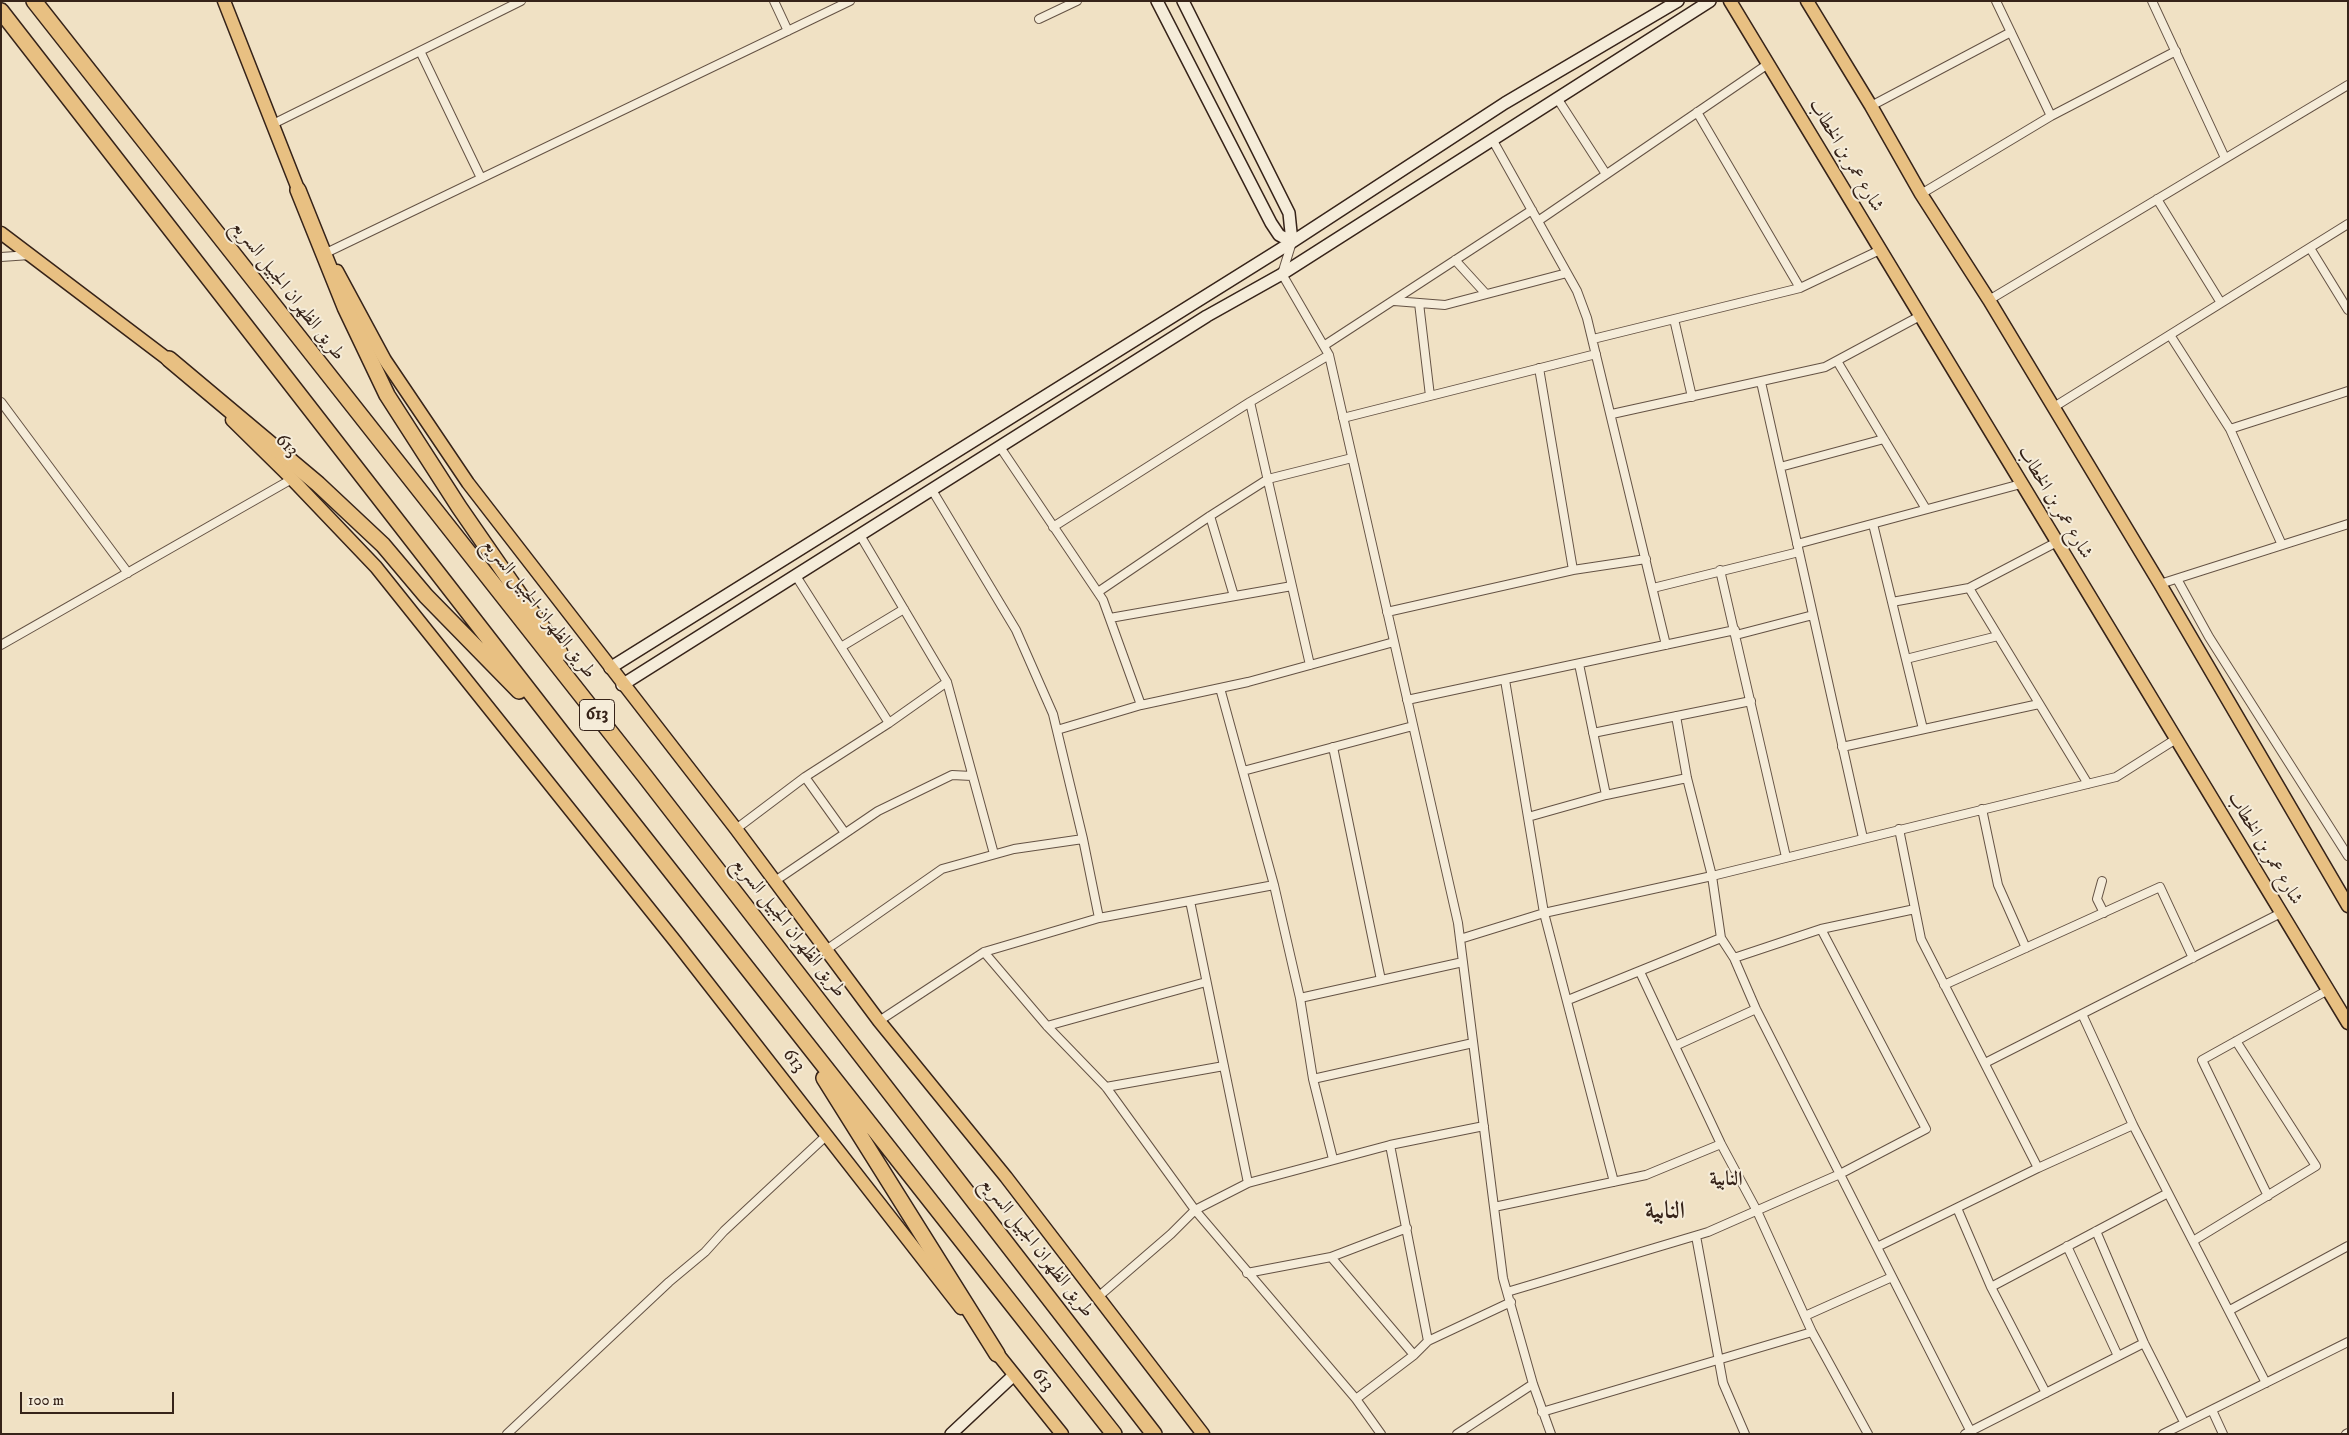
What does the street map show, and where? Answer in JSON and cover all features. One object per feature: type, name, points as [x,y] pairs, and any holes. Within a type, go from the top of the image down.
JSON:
[{"type":"highway","name":"طريق الظهران الجبيل السريع","points":[[34,1],[644,775],[1154,1434]]},
{"type":"highway","name":"613","points":[[1,11],[569,742],[1114,1434]]},
{"type":"highway","points":[[298,190],[345,307],[387,396],[458,507],[644,775]]},
{"type":"highway","points":[[169,359],[318,484],[383,545],[426,596],[569,742]]},
{"type":"highway","points":[[781,1009],[997,1354]]},
{"type":"highway","points":[[1106,1371],[1164,1434]]},
{"type":"main road","points":[[224,1],[298,190],[355,308],[385,360],[425,421],[468,483],[736,829],[879,1021],[1006,1177],[1203,1434]]},
{"type":"main road","name":"شارع عمر بن الخطاب","points":[[1730,1],[2348,1022]]},
{"type":"main road","points":[[1807,1],[1871,106],[1921,194],[1989,300],[2160,584],[2348,906]]},
{"type":"main road","name":"613","points":[[1,233],[169,359],[292,479],[376,567],[675,941],[997,1354],[1062,1434]]},
{"type":"street","points":[[273,124],[521,1]]},
{"type":"street","points":[[774,1],[788,31]]},
{"type":"street","points":[[328,252],[850,1]]},
{"type":"street","points":[[1039,19],[1077,1]]},
{"type":"street","points":[[1156,1],[1270,223],[1279,235],[1292,242]]},
{"type":"street","points":[[1183,1],[1288,212],[1292,242],[1282,274],[1325,345],[1329,355],[1408,700],[1460,939],[1503,1278],[1533,1384],[1551,1434]]},
{"type":"street","points":[[610,668],[1292,242],[1505,103],[1678,1]]},
{"type":"street","points":[[622,684],[1208,316],[1282,274],[1710,1]]},
{"type":"street","points":[[1996,1],[2051,116]]},
{"type":"street","points":[[2152,1],[2225,158]]},
{"type":"street","points":[[1871,106],[2011,32]]},
{"type":"street","points":[[1921,194],[2051,116],[2176,51]]},
{"type":"street","points":[[420,52],[481,178]]},
{"type":"street","points":[[1538,221],[1768,64]]},
{"type":"street","points":[[1989,300],[2348,85]]},
{"type":"street","points":[[1557,98],[1606,174]]},
{"type":"street","points":[[1697,112],[1800,288]]},
{"type":"street","points":[[1492,139],[1577,291],[1593,339],[1612,414],[1666,645]]},
{"type":"street","points":[[2157,199],[2221,302]]},
{"type":"street","points":[[1325,345],[1532,210]]},
{"type":"street","points":[[2054,407],[2348,224]]},
{"type":"street","points":[[2310,248],[2348,310]]},
{"type":"street","points":[[1593,339],[1800,288],[1880,250]]},
{"type":"street","points":[[1,257],[32,255]]},
{"type":"street","points":[[1455,260],[1486,294]]},
{"type":"street","points":[[1394,300],[1446,305],[1567,273]]},
{"type":"street","points":[[1419,303],[1430,396]]},
{"type":"street","points":[[1612,414],[1825,367],[1920,316]]},
{"type":"street","points":[[1674,319],[1692,397]]},
{"type":"street","points":[[2170,335],[2230,429],[2282,545]]},
{"type":"street","points":[[1343,418],[1596,354]]},
{"type":"street","points":[[1054,526],[1250,402],[1329,355]]},
{"type":"street","points":[[1837,360],[1926,509]]},
{"type":"street","points":[[1539,368],[1573,570]]},
{"type":"street","points":[[1760,382],[1863,838]]},
{"type":"street","points":[[2230,429],[2348,391]]},
{"type":"street","points":[[1,402],[128,573]]},
{"type":"street","points":[[1250,402],[1310,665]]},
{"type":"street","points":[[1780,467],[1884,439]]},
{"type":"street","points":[[1000,447],[1103,600],[1141,705]]},
{"type":"street","points":[[1098,592],[1268,479],[1352,458]]},
{"type":"street","points":[[1,645],[292,479]]},
{"type":"street","points":[[1653,588],[1798,548],[1926,509],[2021,484]]},
{"type":"street","points":[[932,490],[1016,630],[1053,714],[1083,839],[1099,918]]},
{"type":"street","points":[[1210,516],[1234,596]]},
{"type":"street","points":[[1873,524],[1923,729]]},
{"type":"street","points":[[2160,584],[2348,524]]},
{"type":"street","points":[[860,535],[947,682],[994,854]]},
{"type":"street","points":[[1892,602],[1969,588],[2057,542]]},
{"type":"street","points":[[1387,612],[1573,570],[1646,559]]},
{"type":"street","points":[[1720,570],[1736,632],[1786,857]]},
{"type":"street","points":[[796,576],[889,723]]},
{"type":"street","points":[[2177,579],[2209,637],[2348,856]]},
{"type":"street","points":[[748,583],[759,599]]},
{"type":"street","points":[[1110,618],[1292,586]]},
{"type":"street","points":[[1969,588],[2088,784]]},
{"type":"street","points":[[841,647],[904,609]]},
{"type":"street","points":[[1408,700],[1813,616]]},
{"type":"street","points":[[1906,659],[1998,636]]},
{"type":"street","points":[[1057,730],[1141,705],[1220,688],[1394,642]]},
{"type":"street","points":[[1579,664],[1606,795]]},
{"type":"street","points":[[1505,680],[1544,913],[1614,1182]]},
{"type":"street","points":[[736,829],[805,777],[889,723],[947,682]]},
{"type":"street","points":[[1220,688],[1274,885],[1300,998],[1313,1079],[1333,1159]]},
{"type":"street","points":[[1594,733],[1751,701]]},
{"type":"street","points":[[1842,747],[2039,704]]},
{"type":"street","points":[[1676,716],[1687,778],[1712,876],[1722,938],[1734,958],[1756,1010],[1878,1248],[1969,1433],[2144,1343]]},
{"type":"street","points":[[1243,771],[1413,726]]},
{"type":"street","points":[[1460,939],[1544,913],[1712,876],[1899,829],[2116,778],[2176,739]]},
{"type":"street","points":[[1333,747],[1381,980]]},
{"type":"street","points":[[775,881],[878,810],[952,775],[972,776]]},
{"type":"street","points":[[805,777],[845,833]]},
{"type":"street","points":[[1528,817],[1606,795],[1687,778]]},
{"type":"street","points":[[1982,809],[1998,885],[2026,948]]},
{"type":"street","points":[[1899,829],[1921,939],[2038,1168]]},
{"type":"street","points":[[826,950],[942,869],[1014,849],[1083,839]]},
{"type":"street","points":[[2102,881],[2097,898],[2104,913]]},
{"type":"street","points":[[879,1021],[984,952],[1099,918],[1274,885]]},
{"type":"street","points":[[1944,985],[2160,887],[2193,958]]},
{"type":"street","points":[[1190,901],[1248,1183]]},
{"type":"street","points":[[1734,958],[1821,929],[1915,909]]},
{"type":"street","points":[[1985,1063],[2281,913]]},
{"type":"street","points":[[1508,1292],[1696,1236],[1840,1174],[1926,1129],[1821,929]]},
{"type":"street","points":[[1568,1000],[1722,938]]},
{"type":"street","points":[[984,952],[1048,1026],[1106,1087],[1195,1210],[1356,1399],[1381,1434]]},
{"type":"street","points":[[1300,998],[1463,962]]},
{"type":"street","points":[[1640,972],[1721,1144],[1757,1211],[1812,1332],[1868,1434]]},
{"type":"street","points":[[1048,1026],[1206,982]]},
{"type":"street","points":[[2268,1196],[2202,1060],[2328,990]]},
{"type":"street","points":[[1675,1046],[1756,1010]]},
{"type":"street","points":[[2082,1014],[2133,1125],[2266,1383]]},
{"type":"street","points":[[2193,1242],[2316,1166],[2236,1041]]},
{"type":"street","points":[[1313,1079],[1473,1043]]},
{"type":"street","points":[[1106,1087],[1224,1066]]},
{"type":"street","points":[[1878,1248],[2038,1168],[2133,1125]]},
{"type":"street","points":[[1098,1297],[1171,1234],[1195,1210],[1248,1183],[1390,1145],[1484,1126]]},
{"type":"street","points":[[507,1434],[669,1282],[705,1252],[724,1231],[826,1135]]},
{"type":"street","points":[[1494,1207],[1646,1175],[1721,1144]]},
{"type":"street","points":[[1390,1145],[1428,1341]]},
{"type":"street","points":[[1991,1287],[2168,1193]]},
{"type":"street","points":[[1956,1208],[1991,1287],[2046,1393]]},
{"type":"street","points":[[1247,1273],[1331,1257],[1407,1228]]},
{"type":"street","points":[[2096,1231],[2144,1343],[2184,1422]]},
{"type":"street","points":[[1696,1236],[1724,1383],[1744,1434]]},
{"type":"street","points":[[2067,1246],[2118,1356]]},
{"type":"street","points":[[2230,1310],[2348,1246]]},
{"type":"street","points":[[1331,1257],[1414,1355]]},
{"type":"street","points":[[1805,1316],[1892,1277]]},
{"type":"street","points":[[1356,1399],[1414,1355],[1428,1341],[1511,1302]]},
{"type":"street","points":[[1542,1412],[1812,1332]]},
{"type":"street","points":[[2163,1434],[2348,1342]]},
{"type":"street","points":[[951,1434],[1014,1375]]},
{"type":"street","points":[[1457,1434],[1533,1384]]},
{"type":"street","points":[[2212,1410],[2223,1434]]},
{"type":"district","name":"النابية","points":[[1726,1181]]},
{"type":"district","name":"النابية","points":[[1665,1213]]}]
